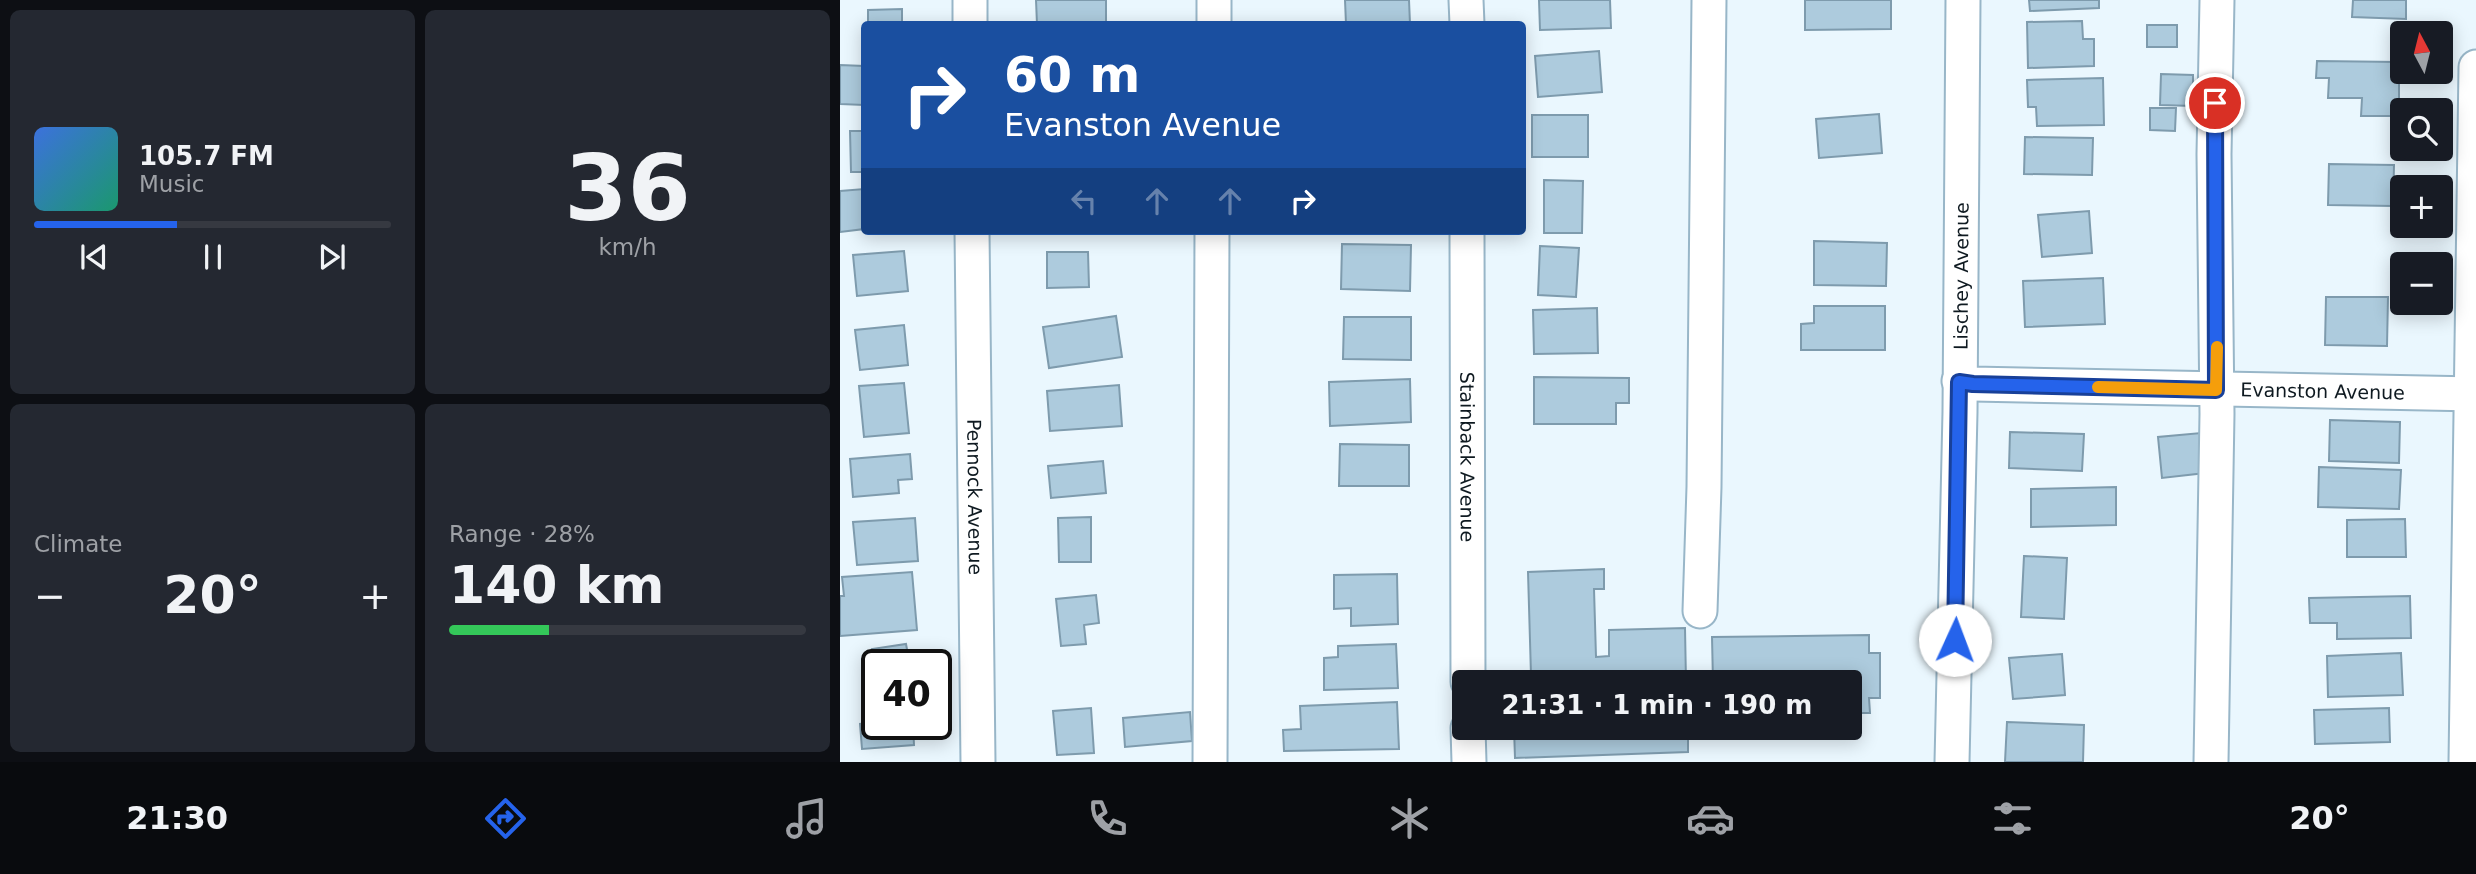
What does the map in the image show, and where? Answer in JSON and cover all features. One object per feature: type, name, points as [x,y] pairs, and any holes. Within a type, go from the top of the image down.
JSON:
[{"type":"street","points":[[970,0],[970,21]]},
{"type":"street","points":[[1214,0],[1214,21]]},
{"type":"street","points":[[1466,0],[1466,21]]},
{"type":"street","points":[[1700,611],[1704,487],[1709,0]]},
{"type":"street","name":"Lischey Avenue","points":[[1952,762],[1963,0]]},
{"type":"street","points":[[2211,762],[2217,414],[2214,154],[2217,0]]},
{"type":"street","points":[[2466,762],[2476,67]]},
{"type":"street","name":"Pennock Avenue","points":[[972,235],[978,762]]},
{"type":"street","points":[[1210,762],[1212,235]]},
{"type":"street","name":"Stainback Avenue","points":[[1467,235],[1468,670]]},
{"type":"street","name":"Evanston Avenue","points":[[1959,382],[2473,394]]},
{"type":"street","points":[[1468,740],[1469,762]]},
{"type":"building","points":[[1036,0],[1106,0],[1106,21],[1037,21]]},
{"type":"building","points":[[1345,0],[1409,0],[1410,21],[1346,21]]},
{"type":"building","points":[[1539,0],[1610,0],[1611,28],[1540,30]]},
{"type":"building","points":[[1805,0],[1891,0],[1891,29],[1805,30]]},
{"type":"building","points":[[2029,0],[2099,0],[2099,8],[2030,11]]},
{"type":"building","points":[[2353,0],[2406,0],[2406,19],[2352,17]]},
{"type":"building","points":[[902,9],[902,21],[868,21],[868,10]]},
{"type":"building","points":[[2082,21],[2083,39],[2094,39],[2094,66],[2028,68],[2027,22]]},
{"type":"building","points":[[2147,25],[2177,25],[2177,47],[2147,47]]},
{"type":"building","points":[[1599,51],[1602,92],[1538,97],[1535,56]]},
{"type":"building","points":[[2317,61],[2390,62],[2390,84],[2399,84],[2399,98],[2390,98],[2390,116],[2361,116],[2362,98],[2328,98],[2329,78],[2316,78]]},
{"type":"building","points":[[840,65],[861,66],[861,105],[840,104]]},
{"type":"building","points":[[2161,74],[2193,75],[2193,106],[2160,105]]},
{"type":"building","points":[[2103,78],[2104,125],[2037,126],[2036,107],[2028,107],[2027,80]]},
{"type":"building","points":[[2150,108],[2176,108],[2175,131],[2150,130]]},
{"type":"building","points":[[1879,114],[1882,153],[1819,158],[1816,119]]},
{"type":"building","points":[[1532,115],[1588,115],[1588,157],[1532,157]]},
{"type":"building","points":[[850,131],[861,131],[861,172],[851,172]]},
{"type":"building","points":[[2025,137],[2093,138],[2092,175],[2024,174]]},
{"type":"building","points":[[2329,164],[2394,165],[2394,175],[2390,175],[2390,206],[2328,205]]},
{"type":"building","points":[[1544,180],[1583,181],[1582,233],[1544,233]]},
{"type":"building","points":[[861,189],[861,229],[840,232],[840,191]]},
{"type":"building","points":[[2089,211],[2092,253],[2042,257],[2038,215]]},
{"type":"building","points":[[1814,241],[1887,243],[1886,286],[1814,285]]},
{"type":"building","points":[[1342,244],[1411,245],[1410,291],[1341,289]]},
{"type":"building","points":[[1540,246],[1579,248],[1576,297],[1538,295]]},
{"type":"building","points":[[904,251],[908,291],[857,296],[853,255]]},
{"type":"building","points":[[1047,252],[1088,252],[1089,287],[1047,288]]},
{"type":"building","points":[[2103,278],[2105,324],[2025,327],[2023,281]]},
{"type":"building","points":[[2326,297],[2388,297],[2387,346],[2325,345]]},
{"type":"building","points":[[1814,306],[1885,306],[1885,350],[1801,350],[1801,324],[1814,323]]},
{"type":"building","points":[[1597,308],[1598,353],[1534,354],[1533,310]]},
{"type":"building","points":[[1116,316],[1122,357],[1049,368],[1043,327]]},
{"type":"building","points":[[1344,317],[1411,317],[1411,360],[1343,359]]},
{"type":"building","points":[[904,325],[908,365],[860,370],[855,330]]},
{"type":"building","points":[[1534,377],[1629,378],[1629,403],[1616,403],[1616,424],[1534,424]]},
{"type":"building","points":[[1410,379],[1411,422],[1330,426],[1329,382]]},
{"type":"building","points":[[904,383],[909,433],[864,437],[859,386]]},
{"type":"building","points":[[1119,385],[1122,426],[1050,431],[1047,391]]},
{"type":"building","points":[[2330,420],[2400,422],[2399,463],[2329,461]]},
{"type":"building","points":[[2010,432],[2084,434],[2082,471],[2009,468]]},
{"type":"building","points":[[2201,433],[2205,473],[2162,478],[2158,437]]},
{"type":"building","points":[[1340,444],[1409,445],[1409,486],[1339,486]]},
{"type":"building","points":[[910,454],[912,479],[898,480],[899,493],[853,497],[850,459]]},
{"type":"building","points":[[1103,461],[1106,493],[1051,498],[1048,466]]},
{"type":"building","points":[[2319,467],[2401,470],[2399,509],[2318,507]]},
{"type":"building","points":[[2116,487],[2116,525],[2031,527],[2031,489]]},
{"type":"building","points":[[1091,517],[1091,562],[1059,562],[1058,518]]},
{"type":"building","points":[[915,518],[918,561],[857,565],[853,522]]},
{"type":"building","points":[[2405,519],[2406,557],[2347,557],[2347,520]]},
{"type":"building","points":[[2024,556],[2067,558],[2064,619],[2021,617]]},
{"type":"building","points":[[1604,569],[1604,589],[1594,589],[1596,657],[1609,656],[1609,630],[1685,628],[1686,670],[1531,670],[1528,572]]},
{"type":"building","points":[[912,572],[917,630],[840,636],[840,596],[844,596],[842,577]]},
{"type":"building","points":[[1397,574],[1398,624],[1351,626],[1351,608],[1334,609],[1334,575]]},
{"type":"building","points":[[1096,595],[1099,623],[1084,625],[1086,644],[1061,646],[1056,599]]},
{"type":"building","points":[[2410,596],[2411,638],[2337,639],[2337,623],[2310,623],[2309,598]]},
{"type":"building","points":[[1869,635],[1869,653],[1880,653],[1880,698],[1869,698],[1870,713],[1862,713],[1862,670],[1713,670],[1712,637]]},
{"type":"building","points":[[906,644],[907,649],[872,649]]},
{"type":"building","points":[[1396,644],[1398,688],[1324,690],[1324,658],[1338,657],[1338,646]]},
{"type":"building","points":[[2401,653],[2403,695],[2328,697],[2327,656]]},
{"type":"building","points":[[2062,654],[2065,695],[2013,699],[2009,658]]},
{"type":"building","points":[[1397,702],[1399,749],[1284,751],[1283,730],[1301,729],[1300,706]]},
{"type":"building","points":[[1091,708],[1094,753],[1057,755],[1053,711]]},
{"type":"building","points":[[2389,708],[2390,742],[2315,744],[2314,710]]},
{"type":"building","points":[[1190,712],[1192,741],[1125,747],[1123,718]]},
{"type":"building","points":[[2007,722],[2084,725],[2083,762],[2005,762]]},
{"type":"building","points":[[861,740],[914,740],[914,745],[862,749]]},
{"type":"building","points":[[1514,740],[1688,740],[1688,752],[1515,758]]},
{"type":"slow traffic","points":[[2098,387],[2216,390],[2217,347]]},
{"type":"route","points":[[1955,640],[1959,382],[2216,390],[2215,103]]}]
